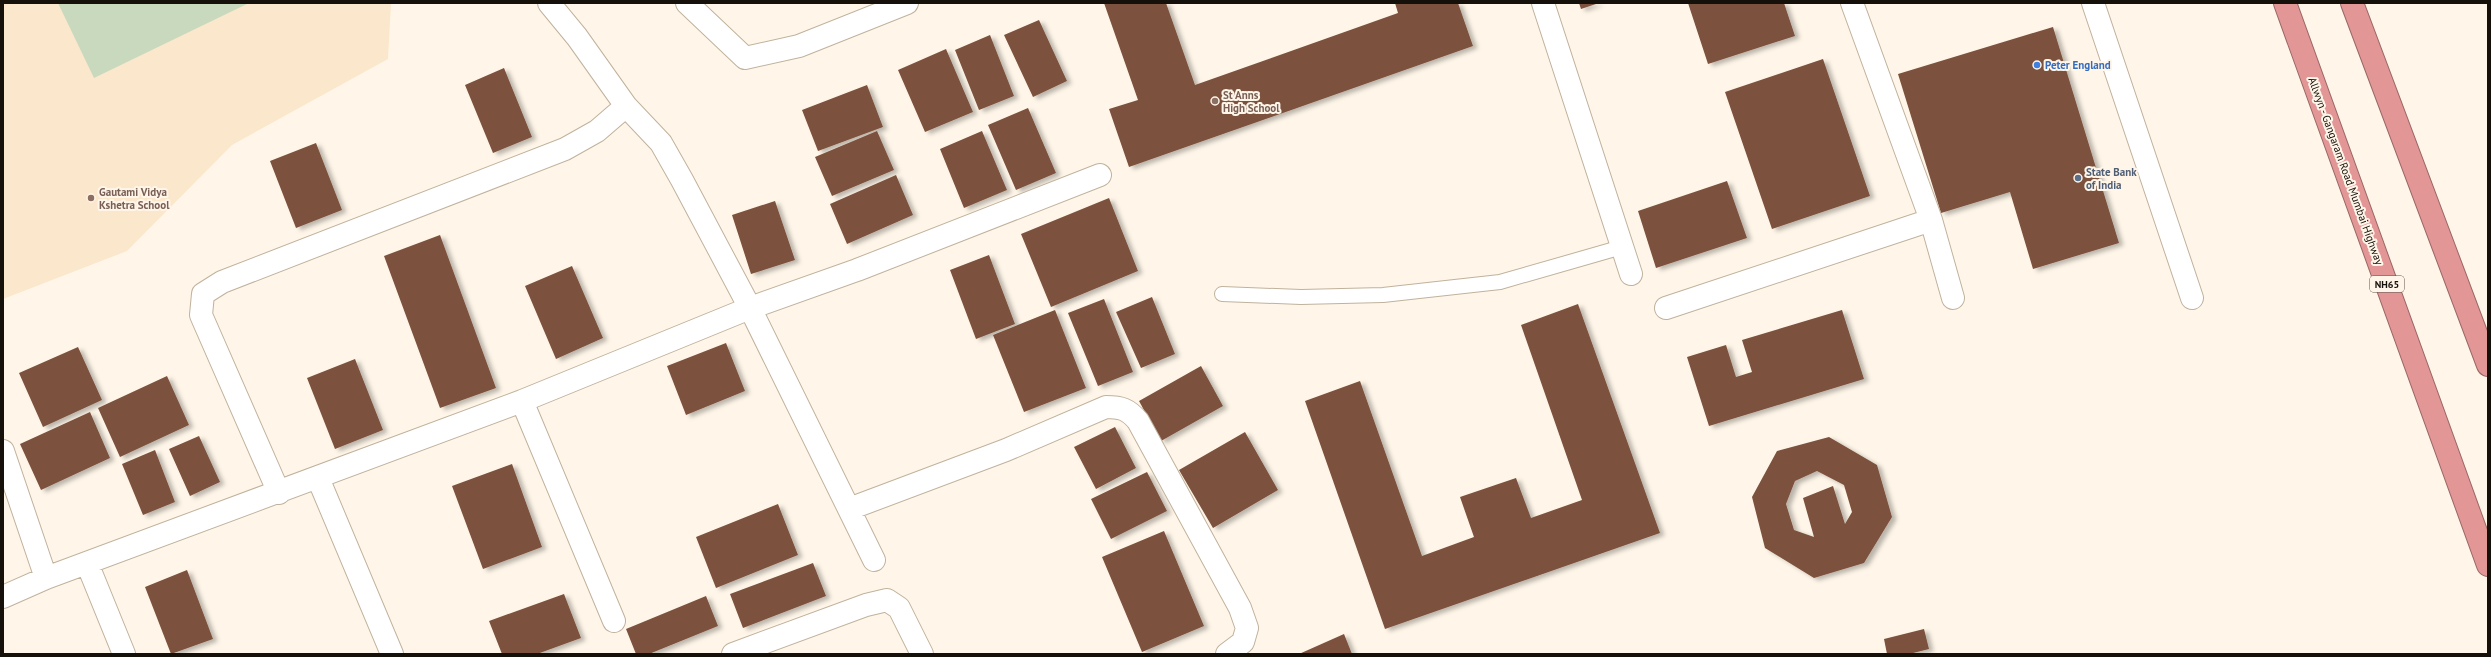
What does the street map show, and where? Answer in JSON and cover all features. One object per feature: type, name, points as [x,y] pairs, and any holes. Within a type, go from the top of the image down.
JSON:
[{"type":"highway","name":"Allwyn - Gangaram Road Mumbai Highway","points":[[2285,3],[2488,565]]},
{"type":"highway","points":[[2352,3],[2488,365]]},
{"type":"street","points":[[549,3],[577,37],[626,106],[660,143],[682,180],[750,308],[874,560]]},
{"type":"street","points":[[687,3],[745,58],[799,46],[907,3]]},
{"type":"street","points":[[1543,3],[1631,274]]},
{"type":"street","points":[[1852,3],[1931,220],[1953,298]]},
{"type":"street","points":[[2093,3],[2192,298]]},
{"type":"street","points":[[279,493],[201,315],[203,294],[222,282],[565,149],[597,131],[626,106]]},
{"type":"street","points":[[3,597],[46,578],[279,493],[522,401],[750,308],[857,270],[1100,175]]},
{"type":"street","points":[[1666,308],[1931,220]]},
{"type":"street","points":[[522,401],[614,621]]},
{"type":"street","points":[[849,509],[1006,450],[1106,407],[1119,407],[1130,411],[1138,421],[1240,608],[1247,628],[1243,642],[1227,654]]},
{"type":"street","points":[[3,451],[46,578]]},
{"type":"street","points":[[318,478],[392,654]]},
{"type":"street","points":[[87,563],[124,654]]},
{"type":"street","points":[[733,654],[866,604],[887,600],[899,608],[922,654]]},
{"type":"lane","points":[[1222,294],[1301,297],[1382,295],[1500,282],[1622,247]]},
{"type":"shaded area","name":"Gautami Vidya Kshetra School","points":[[3,3],[391,3],[388,59],[232,145],[127,251],[3,299]]},
{"type":"green space","points":[[58,3],[249,3],[94,78]]},
{"type":"building","points":[[1104,3],[1166,3],[1195,85],[1398,13],[1395,3],[1458,3],[1473,46],[1129,167],[1109,109],[1138,100]]},
{"type":"building","points":[[1579,3],[1599,3],[1581,9]]},
{"type":"building","points":[[1688,3],[1784,3],[1795,36],[1708,64]]},
{"type":"building","points":[[1039,20],[1067,81],[1033,97],[1004,35]]},
{"type":"building","points":[[2053,27],[2119,243],[2033,269],[2010,192],[1941,213],[1898,74]]},
{"type":"building","points":[[990,35],[1014,96],[979,110],[955,50]]},
{"type":"building","points":[[946,49],[973,112],[925,132],[898,70]]},
{"type":"building","points":[[1823,59],[1870,196],[1772,229],[1725,92]]},
{"type":"building","points":[[504,68],[532,137],[493,153],[465,85]]},
{"type":"building","points":[[867,85],[883,127],[818,151],[802,110]]},
{"type":"building","points":[[1028,108],[1056,173],[1016,190],[988,125]]},
{"type":"building","points":[[877,131],[894,170],[832,196],[815,157]]},
{"type":"building","points":[[982,131],[1007,190],[964,208],[940,149]]},
{"type":"building","points":[[316,143],[342,210],[296,228],[270,161]]},
{"type":"building","points":[[896,175],[913,215],[847,244],[830,204]]},
{"type":"building","points":[[1727,181],[1747,238],[1656,268],[1638,211]]},
{"type":"building","points":[[1109,198],[1138,271],[1051,307],[1021,234]]},
{"type":"building","points":[[775,201],[795,260],[751,274],[732,215]]},
{"type":"building","points":[[440,235],[496,388],[440,408],[384,256]]},
{"type":"building","points":[[989,255],[1015,324],[976,339],[950,270]]},
{"type":"building","points":[[572,266],[603,338],[556,359],[525,286]]},
{"type":"building","points":[[1152,297],[1175,354],[1141,368],[1116,312]]},
{"type":"building","points":[[1104,299],[1133,372],[1098,386],[1068,313]]},
{"type":"building","points":[[1578,304],[1660,533],[1385,629],[1305,401],[1360,381],[1422,556],[1474,537],[1460,497],[1516,478],[1531,518],[1582,500],[1521,325]]},
{"type":"building","points":[[1055,310],[1086,388],[1024,412],[993,335]]},
{"type":"building","points":[[1842,310],[1864,379],[1709,426],[1687,357],[1726,345],[1736,377],[1752,372],[1742,340]]},
{"type":"building","points":[[726,343],[745,391],[686,415],[667,366]]},
{"type":"building","points":[[78,347],[102,400],[43,427],[19,373]]},
{"type":"building","points":[[355,359],[383,430],[335,449],[307,378]]},
{"type":"building","points":[[1201,366],[1223,406],[1161,441],[1139,401]]},
{"type":"building","points":[[167,376],[189,425],[120,457],[98,408]]},
{"type":"building","points":[[90,412],[110,458],[41,490],[20,444]]},
{"type":"building","points":[[1115,427],[1136,468],[1096,489],[1074,447]]},
{"type":"building","points":[[1245,432],[1278,490],[1213,528],[1179,470]]},
{"type":"building","points":[[199,436],[220,482],[190,496],[169,449]]},
{"type":"building","points":[[1829,437],[1877,465],[1892,517],[1864,563],[1814,578],[1765,548],[1752,497],[1777,451]],"holes":[[[1817,471],[1844,485],[1852,512],[1845,524],[1833,486],[1803,498],[1814,537],[1794,530],[1786,504],[1795,481]]]},
{"type":"building","points":[[155,450],[175,502],[143,515],[122,464]]},
{"type":"building","points":[[512,464],[542,547],[483,569],[452,486]]},
{"type":"building","points":[[1147,472],[1167,511],[1111,539],[1091,499]]},
{"type":"building","points":[[778,504],[798,555],[716,588],[696,537]]},
{"type":"building","points":[[1164,531],[1204,626],[1142,652],[1102,557]]},
{"type":"building","points":[[813,563],[826,596],[743,628],[730,594]]},
{"type":"building","points":[[187,570],[213,639],[171,654],[145,587]]},
{"type":"building","points":[[564,594],[581,638],[537,654],[502,654],[489,621]]},
{"type":"building","points":[[706,596],[718,626],[649,654],[636,654],[626,629]]},
{"type":"building","points":[[1924,629],[1929,649],[1909,654],[1887,654],[1884,639]]},
{"type":"building","points":[[1344,634],[1352,654],[1299,654]]},
{"type":"place","name":"Peter England","points":[[2037,65]]},
{"type":"place","name":"St Anns High School","points":[[1215,101]]},
{"type":"place","name":"State Bank of India","points":[[2078,178]]},
{"type":"place","name":"Gautami Vidya Kshetra School","points":[[91,198]]}]
